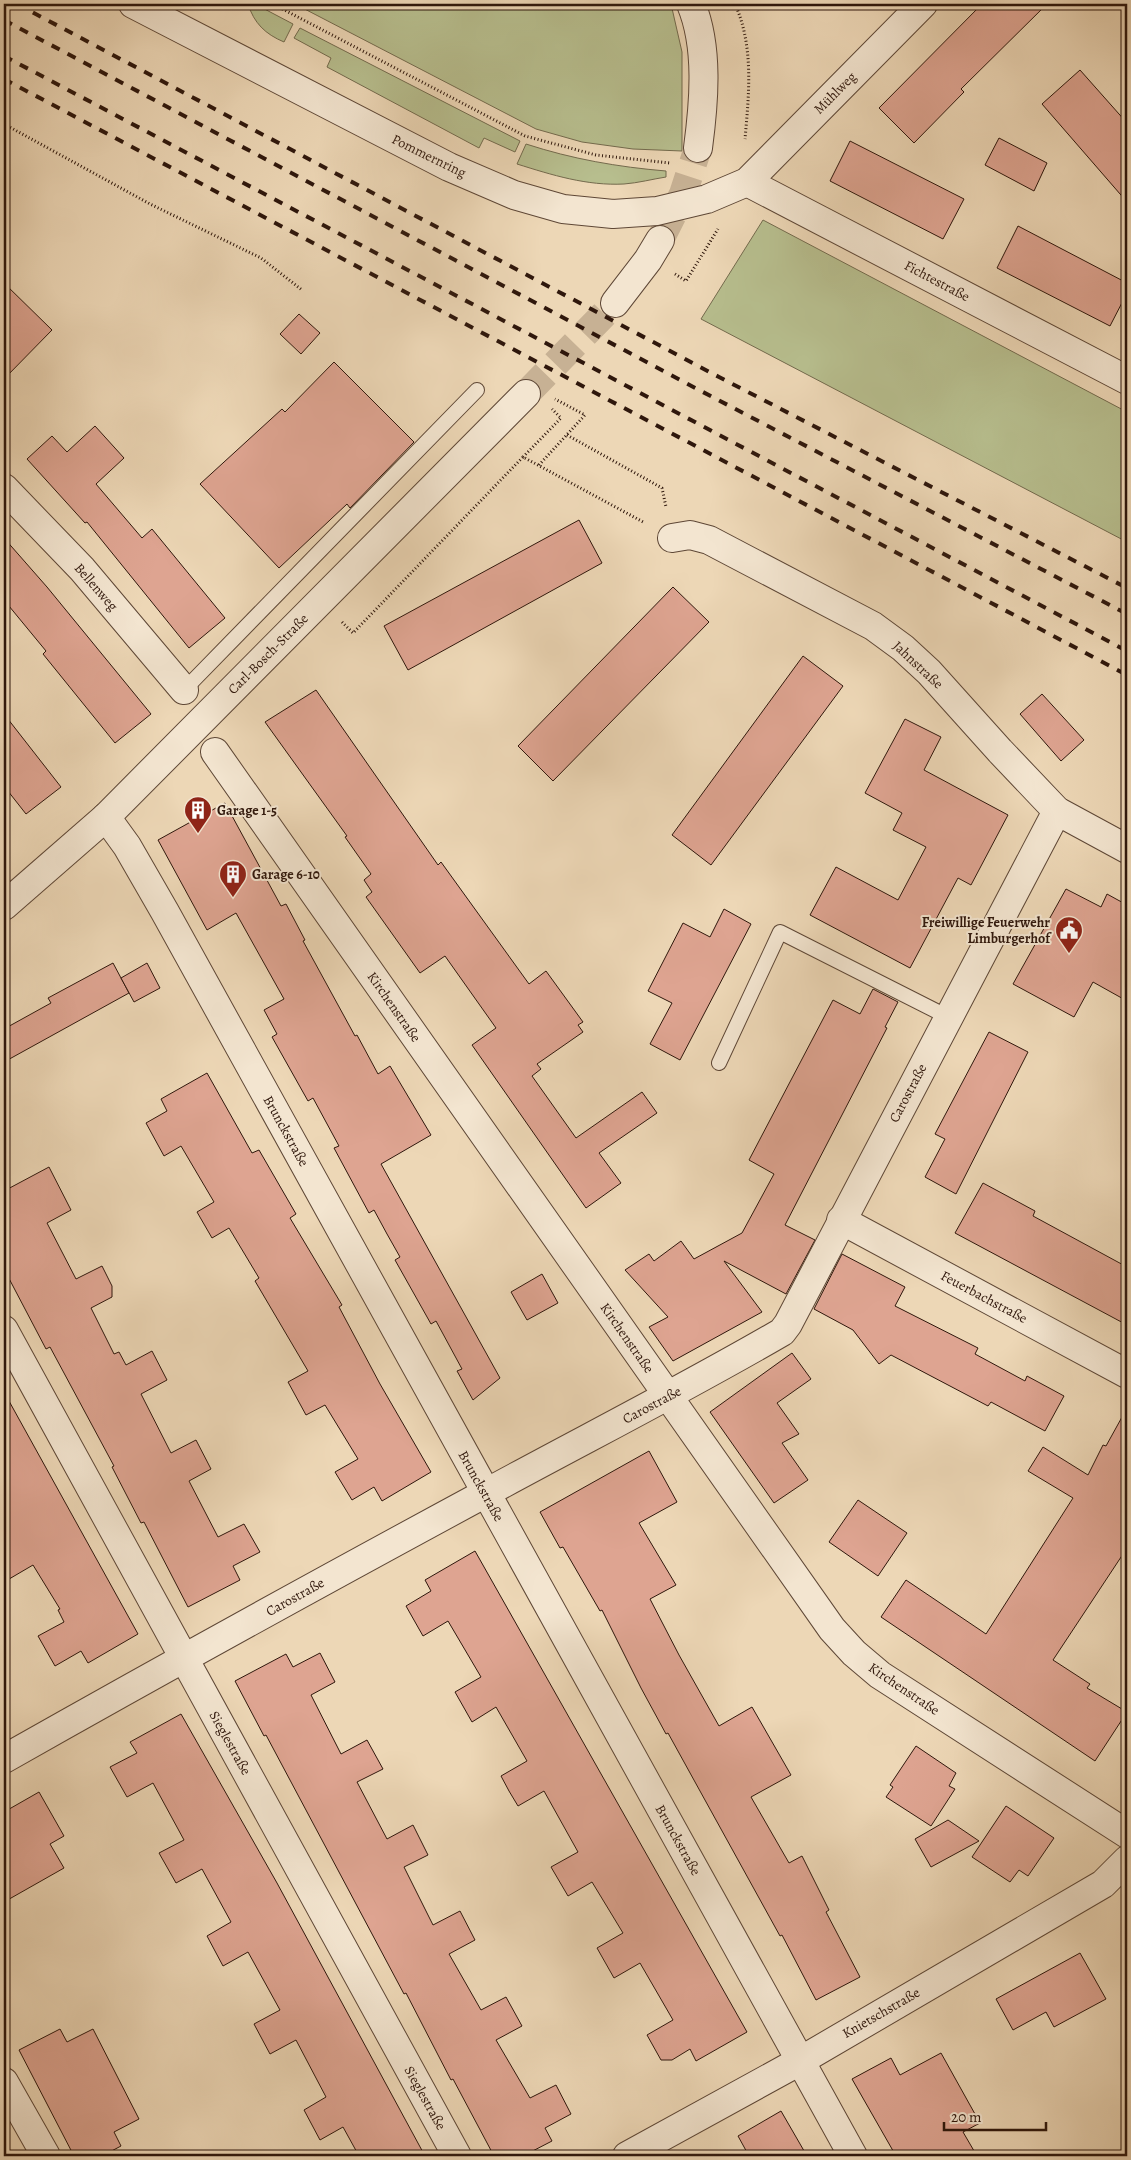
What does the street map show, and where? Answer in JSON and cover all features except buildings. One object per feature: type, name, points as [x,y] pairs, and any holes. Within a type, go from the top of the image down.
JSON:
[{"type":"street","points":[[691,4],[696,15],[704,66],[703,113],[698,148]]},
{"type":"street","name":"Mühlweg","points":[[747,182],[923,4]]},
{"type":"street","name":"Pommernring","points":[[148,7],[449,167],[514,195],[563,209],[613,214],[657,211],[707,199],[747,182]]},
{"type":"street","name":"Fichtestraße","points":[[747,182],[1127,380]]},
{"type":"street","points":[[615,303],[648,260],[660,240]]},
{"type":"street","name":"Carl-Bosch-Straße","points":[[4,906],[106,817],[526,394]]},
{"type":"street","name":"Bellenweg","points":[[4,488],[82,569],[184,690]]},
{"type":"street","name":"Jahnstraße","points":[[672,538],[690,535],[709,540],[873,626],[903,648],[929,672],[1057,811],[1127,849]]},
{"type":"street","name":"Kirchenstraße","points":[[215,752],[832,1629],[854,1653],[880,1675],[1127,1834]]},
{"type":"street","name":"Carostraße","points":[[4,1759],[183,1658],[485,1493],[667,1397],[782,1332],[788,1324],[1057,811]]},
{"type":"street","name":"Brunckstraße","points":[[106,817],[127,846],[165,912],[853,2156]]},
{"type":"street","name":"Feuerbachstraße","points":[[841,1220],[1127,1374]]},
{"type":"street","name":"Sieglestraße","points":[[4,1330],[457,2156]]},
{"type":"street","name":"Knietschstraße","points":[[627,2156],[800,2060],[1103,1884],[1127,1860]]},
{"type":"street","points":[[4,2082],[46,2156]]},
{"type":"lane","points":[[184,690],[477,390]]},
{"type":"lane","points":[[719,1063],[780,932],[948,1017]]},
{"type":"path","points":[[274,4],[525,136],[596,155],[674,164]]},
{"type":"path","points":[[735,4],[747,47],[749,92],[744,148]]},
{"type":"path","points":[[4,124],[150,204],[261,258],[302,290]]},
{"type":"path","points":[[672,272],[686,281],[721,223]]},
{"type":"path","points":[[340,620],[352,633],[561,418],[551,408]]},
{"type":"path","points":[[539,465],[585,415]]},
{"type":"path","points":[[567,435],[662,488],[672,538]]},
{"type":"path","points":[[524,457],[672,538]]},
{"type":"green space","points":[[248,4],[255,4],[293,24],[284,42],[261,27],[253,17]]},
{"type":"green space","points":[[295,4],[671,4],[682,52],[682,151],[633,149],[582,142],[536,129]]},
{"type":"green space","points":[[300,28],[520,141],[515,152],[484,138],[479,148],[327,67],[331,58],[294,38]]},
{"type":"green space","points":[[526,144],[595,162],[666,171],[666,177],[624,184],[570,179],[517,164]]},
{"type":"green space","points":[[763,220],[1127,412],[1127,542],[701,319]]},
{"type":"tunnel","points":[[660,240],[683,194],[698,148]]},
{"type":"tunnel","points":[[526,394],[615,303]]},
{"type":"railway","points":[[17,4],[719,377],[1127,588]]},
{"type":"railway","points":[[4,20],[701,391],[1127,614]]},
{"type":"railway","points":[[4,56],[1127,651]]},
{"type":"railway","points":[[4,79],[1127,675]]},
{"type":"place","name":"Garage 1-5","points":[[198,834]]},
{"type":"place","name":"Garage 6-10","points":[[233,898]]},
{"type":"place","name":"Freiwillige Feuerwehr Limburgerhof","points":[[1069,954]]}]
